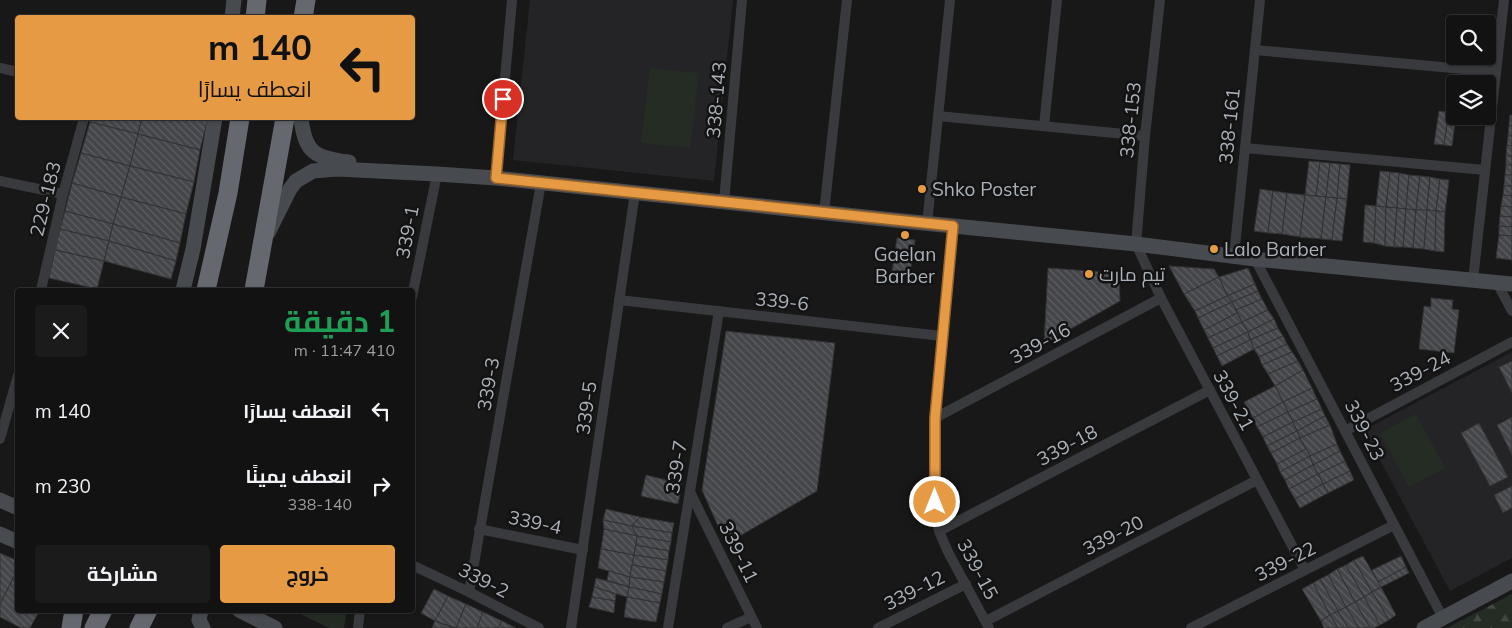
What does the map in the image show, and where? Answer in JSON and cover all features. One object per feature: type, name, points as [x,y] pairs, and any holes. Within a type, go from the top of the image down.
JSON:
[{"type":"highway","points":[[255,15],[257,0]]},
{"type":"highway","points":[[304,15],[306,0]]},
{"type":"highway","points":[[206,288],[228,193],[240,120]]},
{"type":"highway","points":[[254,288],[285,120]]},
{"type":"highway","points":[[71,628],[74,613]]},
{"type":"highway","points":[[94,628],[102,613]]},
{"type":"highway","points":[[139,628],[146,613]]},
{"type":"street","points":[[496,178],[512,0]]},
{"type":"street","name":"338-143","points":[[724,202],[742,0]]},
{"type":"street","points":[[824,213],[847,0]]},
{"type":"street","points":[[927,224],[950,0]]},
{"type":"street","points":[[1044,126],[1057,0]]},
{"type":"street","name":"338-153","points":[[1136,244],[1145,136],[1160,0]]},
{"type":"street","name":"338-161","points":[[1234,256],[1260,0]]},
{"type":"street","points":[[1474,280],[1504,0]]},
{"type":"street","points":[[231,1],[232,15]]},
{"type":"street","points":[[1255,50],[1496,72]]},
{"type":"street","points":[[0,68],[15,71]]},
{"type":"street","points":[[938,116],[1145,136]]},
{"type":"street","name":"229-183","points":[[42,288],[63,194],[83,120]]},
{"type":"street","points":[[183,288],[193,249],[215,120]]},
{"type":"street","points":[[301,120],[306,141],[310,149],[319,156],[331,160],[437,174]]},
{"type":"street","points":[[1245,148],[1485,170]]},
{"type":"street","points":[[262,246],[290,189],[296,181],[313,171],[337,169],[437,174],[496,178],[927,224],[1136,244],[1255,259],[1505,283],[1512,311]]},
{"type":"street","name":"339-1","points":[[414,288],[437,174]]},
{"type":"street","points":[[0,181],[63,194]]},
{"type":"street","name":"339-3","points":[[469,592],[541,183]]},
{"type":"street","name":"339-5","points":[[571,628],[635,193]]},
{"type":"street","name":"339-15","points":[[953,226],[935,418],[935,513],[948,552],[987,625]]},
{"type":"street","name":"339-21","points":[[1136,244],[1160,298],[1305,570]]},
{"type":"street","name":"339-23","points":[[1255,259],[1443,618]]},
{"type":"street","name":"339-16","points":[[935,418],[1160,298]]},
{"type":"street","name":"339-6","points":[[619,300],[942,336]]},
{"type":"street","name":"339-7","points":[[668,628],[718,311]]},
{"type":"street","name":"339-24","points":[[1345,431],[1512,342]]},
{"type":"street","points":[[0,439],[15,386]]},
{"type":"street","name":"339-18","points":[[940,531],[1210,390]]},
{"type":"street","name":"339-20","points":[[987,625],[1258,480]]},
{"type":"street","name":"339-11","points":[[690,492],[757,628]]},
{"type":"street","points":[[0,500],[15,507]]},
{"type":"street","name":"339-22","points":[[1191,628],[1394,525]]},
{"type":"street","name":"339-4","points":[[479,529],[583,550]]},
{"type":"street","points":[[0,534],[15,541]]},
{"type":"street","name":"339-2","points":[[415,566],[539,628]]},
{"type":"street","points":[[1424,628],[1512,581]]},
{"type":"street","name":"339-12","points":[[878,628],[966,584]]},
{"type":"street","points":[[200,613],[199,620],[204,628]]},
{"type":"street","points":[[245,613],[275,628]]},
{"type":"street","points":[[358,628],[360,613]]},
{"type":"street","points":[[727,628],[751,617]]},
{"type":"shaded area","points":[[530,0],[733,0],[714,181],[513,160]]},
{"type":"shaded area","points":[[1512,352],[1512,558],[1450,591],[1364,430]]},
{"type":"green space","points":[[650,68],[699,73],[690,148],[641,143]]},
{"type":"green space","points":[[1416,414],[1445,468],[1409,487],[1380,433]]},
{"type":"green space","points":[[1512,594],[1512,628],[1447,628]]},
{"type":"green space","points":[[298,613],[346,613],[344,628],[329,628]]},
{"type":"building","points":[[1439,111],[1446,112],[1447,125],[1444,145],[1434,144]]},
{"type":"building","points":[[1510,115],[1512,115],[1512,126],[1509,125]]},
{"type":"building","points":[[90,120],[142,120],[138,134],[90,122]]},
{"type":"building","points":[[142,120],[208,120],[200,150],[138,134]]},
{"type":"building","points":[[90,122],[138,134],[130,166],[81,153]]},
{"type":"building","points":[[1447,125],[1455,125],[1452,146],[1444,145]]},
{"type":"building","points":[[1509,125],[1512,126],[1512,136],[1508,136]]},
{"type":"building","points":[[138,134],[200,150],[194,182],[130,166]]},
{"type":"building","points":[[1508,136],[1512,136],[1512,146],[1507,145]]},
{"type":"building","points":[[1507,145],[1512,146],[1512,156],[1506,156]]},
{"type":"building","points":[[81,153],[130,166],[121,197],[72,183]]},
{"type":"building","points":[[1506,156],[1512,156],[1512,165],[1506,165]]},
{"type":"building","points":[[1309,161],[1320,162],[1316,196],[1305,195]]},
{"type":"building","points":[[1320,162],[1330,163],[1326,197],[1316,196]]},
{"type":"building","points":[[1330,163],[1340,164],[1337,198],[1326,197]]},
{"type":"building","points":[[1340,164],[1350,165],[1347,199],[1337,198]]},
{"type":"building","points":[[1506,165],[1512,165],[1512,175],[1505,175]]},
{"type":"building","points":[[130,166],[194,182],[186,214],[121,197]]},
{"type":"building","points":[[1380,171],[1390,172],[1386,207],[1376,206]]},
{"type":"building","points":[[1390,172],[1399,173],[1397,208],[1386,207]]},
{"type":"building","points":[[1399,173],[1409,175],[1406,209],[1397,208]]},
{"type":"building","points":[[1409,175],[1420,176],[1416,210],[1406,209]]},
{"type":"building","points":[[1505,175],[1512,175],[1512,186],[1504,186]]},
{"type":"building","points":[[1420,176],[1430,177],[1427,210],[1416,210]]},
{"type":"building","points":[[1430,177],[1440,179],[1436,211],[1427,210]]},
{"type":"building","points":[[1440,179],[1449,180],[1445,212],[1436,211]]},
{"type":"building","points":[[72,183],[121,197],[113,224],[65,211]]},
{"type":"building","points":[[1504,186],[1512,186],[1512,196],[1503,195]]},
{"type":"building","points":[[1260,189],[1273,191],[1268,233],[1254,231]]},
{"type":"building","points":[[1273,191],[1287,193],[1282,234],[1268,233]]},
{"type":"building","points":[[1287,193],[1305,195],[1300,237],[1282,234]]},
{"type":"building","points":[[1305,195],[1326,197],[1321,239],[1300,237]]},
{"type":"building","points":[[1503,195],[1512,196],[1512,207],[1501,206]]},
{"type":"building","points":[[121,197],[186,214],[180,243],[113,224]]},
{"type":"building","points":[[1326,197],[1337,198],[1332,240],[1321,239]]},
{"type":"building","points":[[1337,198],[1347,199],[1342,241],[1332,240]]},
{"type":"building","points":[[1365,205],[1376,206],[1374,243],[1363,242]]},
{"type":"building","points":[[1376,206],[1386,207],[1385,246],[1374,243]]},
{"type":"building","points":[[1501,206],[1512,207],[1512,217],[1500,216]]},
{"type":"building","points":[[1386,207],[1397,208],[1394,247],[1385,246]]},
{"type":"building","points":[[1397,208],[1406,209],[1403,247],[1394,247]]},
{"type":"building","points":[[1406,209],[1416,210],[1413,248],[1403,247]]},
{"type":"building","points":[[1416,210],[1427,210],[1424,249],[1413,248]]},
{"type":"building","points":[[1427,210],[1436,211],[1435,251],[1424,249]]},
{"type":"building","points":[[65,211],[113,224],[109,241],[60,229]]},
{"type":"building","points":[[1436,211],[1445,212],[1444,252],[1435,251]]},
{"type":"building","points":[[1500,216],[1512,217],[1512,227],[1499,226]]},
{"type":"building","points":[[113,224],[180,243],[176,261],[109,241]]},
{"type":"building","points":[[1499,226],[1512,227],[1512,236],[1499,235]]},
{"type":"building","points":[[60,229],[109,241],[104,261],[55,250]]},
{"type":"building","points":[[1499,235],[1512,236],[1512,260],[1496,258]]},
{"type":"building","points":[[897,238],[915,240],[910,274],[892,272]]},
{"type":"building","points":[[109,241],[176,261],[171,279],[104,261]]},
{"type":"building","points":[[55,250],[104,261],[97,288],[49,278]]},
{"type":"building","points":[[1169,266],[1214,269],[1219,277],[1184,294]]},
{"type":"building","points":[[1048,268],[1119,273],[1120,301],[1044,344]]},
{"type":"building","points":[[1248,268],[1255,284],[1227,296],[1219,277]]},
{"type":"building","points":[[1219,277],[1227,296],[1195,311],[1184,294]]},
{"type":"building","points":[[1255,284],[1258,291],[1232,302],[1227,296]]},
{"type":"building","points":[[1258,291],[1262,299],[1236,310],[1232,302]]},
{"type":"building","points":[[1227,296],[1232,302],[1198,318],[1195,311]]},
{"type":"building","points":[[1431,298],[1453,300],[1452,309],[1459,310],[1454,353],[1419,349],[1424,306],[1431,307]]},
{"type":"building","points":[[1262,299],[1268,310],[1242,322],[1236,310]]},
{"type":"building","points":[[1232,302],[1237,313],[1204,330],[1198,318]]},
{"type":"building","points":[[1268,310],[1274,319],[1248,332],[1242,322]]},
{"type":"building","points":[[1237,313],[1242,322],[1208,338],[1204,330]]},
{"type":"building","points":[[1274,319],[1278,328],[1250,340],[1248,332]]},
{"type":"building","points":[[1242,322],[1248,332],[1213,348],[1208,338]]},
{"type":"building","points":[[1278,328],[1283,336],[1254,349],[1250,340]]},
{"type":"building","points":[[726,331],[835,343],[817,491],[726,544],[702,490]]},
{"type":"building","points":[[1248,332],[1250,340],[1217,356],[1213,348]]},
{"type":"building","points":[[1283,336],[1287,344],[1259,357],[1254,349]]},
{"type":"building","points":[[1250,340],[1254,349],[1222,366],[1217,356]]},
{"type":"building","points":[[1287,344],[1292,352],[1262,365],[1259,357]]},
{"type":"building","points":[[1292,352],[1298,361],[1268,374],[1262,365]]},
{"type":"building","points":[[1298,361],[1303,370],[1275,386],[1268,374]]},
{"type":"building","points":[[1512,361],[1512,393],[1499,367]]},
{"type":"building","points":[[1303,370],[1312,388],[1283,402],[1275,386]]},
{"type":"building","points":[[1275,386],[1283,402],[1253,418],[1244,402]]},
{"type":"building","points":[[1312,388],[1317,399],[1288,412],[1283,402]]},
{"type":"building","points":[[1317,399],[1322,409],[1293,422],[1288,412]]},
{"type":"building","points":[[1283,402],[1288,412],[1257,427],[1253,418]]},
{"type":"building","points":[[1322,409],[1325,416],[1297,431],[1293,422]]},
{"type":"building","points":[[1288,412],[1293,422],[1263,437],[1257,427]]},
{"type":"building","points":[[1325,416],[1330,425],[1300,438],[1297,431]]},
{"type":"building","points":[[1512,417],[1512,455],[1497,425]]},
{"type":"building","points":[[1293,422],[1297,431],[1267,446],[1263,437]]},
{"type":"building","points":[[1479,423],[1508,477],[1490,486],[1461,433]]},
{"type":"building","points":[[1330,425],[1337,444],[1310,456],[1300,438]]},
{"type":"building","points":[[1297,431],[1300,438],[1271,453],[1267,446]]},
{"type":"building","points":[[1300,438],[1306,449],[1277,464],[1271,453]]},
{"type":"building","points":[[1337,444],[1340,451],[1313,465],[1310,456]]},
{"type":"building","points":[[1306,449],[1310,456],[1280,472],[1277,464]]},
{"type":"building","points":[[1340,451],[1345,461],[1318,474],[1313,465]]},
{"type":"building","points":[[1310,456],[1313,465],[1285,480],[1280,472]]},
{"type":"building","points":[[1345,461],[1350,471],[1323,484],[1318,474]]},
{"type":"building","points":[[1313,465],[1318,474],[1289,489],[1285,480]]},
{"type":"building","points":[[1350,471],[1354,480],[1328,493],[1323,484]]},
{"type":"building","points":[[1318,474],[1323,484],[1295,499],[1289,489]]},
{"type":"building","points":[[646,475],[682,484],[678,504],[641,496]]},
{"type":"building","points":[[1323,484],[1328,493],[1300,508],[1295,499]]},
{"type":"building","points":[[1512,486],[1512,508],[1503,513],[1494,495]]},
{"type":"building","points":[[606,509],[640,517],[632,526],[603,520]]},
{"type":"building","points":[[640,517],[674,523],[672,533],[632,526]]},
{"type":"building","points":[[603,520],[632,526],[637,536],[604,529]]},
{"type":"building","points":[[632,526],[672,533],[671,542],[637,536]]},
{"type":"building","points":[[604,529],[637,536],[634,555],[601,549]]},
{"type":"building","points":[[637,536],[671,542],[669,551],[636,545]]},
{"type":"building","points":[[636,545],[669,551],[668,560],[634,555]]},
{"type":"building","points":[[601,549],[634,555],[630,577],[598,568]]},
{"type":"building","points":[[0,553],[15,560],[15,575],[0,604]]},
{"type":"building","points":[[634,555],[668,560],[666,571],[632,565]]},
{"type":"building","points":[[1363,556],[1381,587],[1372,592],[1354,560]]},
{"type":"building","points":[[1401,556],[1406,567],[1378,582],[1372,570]]},
{"type":"building","points":[[1354,560],[1372,592],[1364,597],[1346,565]]},
{"type":"building","points":[[632,565],[666,571],[664,582],[630,577]]},
{"type":"building","points":[[1346,565],[1364,597],[1355,602],[1337,569]]},
{"type":"building","points":[[1406,567],[1409,573],[1381,587],[1378,582]]},
{"type":"building","points":[[1337,569],[1355,602],[1346,607],[1328,575]]},
{"type":"building","points":[[609,571],[630,577],[629,587],[607,580]]},
{"type":"building","points":[[15,575],[15,613],[38,613],[30,628],[21,628],[0,617],[0,604]]},
{"type":"building","points":[[1328,575],[1346,607],[1338,611],[1320,579]]},
{"type":"building","points":[[630,577],[664,582],[662,594],[629,587]]},
{"type":"building","points":[[596,578],[629,587],[627,597],[594,587]]},
{"type":"building","points":[[1320,579],[1338,611],[1330,615],[1313,583]]},
{"type":"building","points":[[1313,583],[1330,615],[1321,621],[1302,589]]},
{"type":"building","points":[[594,587],[616,594],[615,601],[592,597]]},
{"type":"building","points":[[629,587],[662,594],[660,603],[627,597]]},
{"type":"building","points":[[1381,587],[1396,615],[1389,620],[1372,592]]},
{"type":"building","points":[[434,589],[448,596],[435,621],[421,613]]},
{"type":"building","points":[[1372,592],[1389,620],[1380,625],[1364,597]]},
{"type":"building","points":[[448,596],[466,604],[456,628],[435,621]]},
{"type":"building","points":[[592,597],[615,601],[614,613],[589,607]]},
{"type":"building","points":[[627,597],[660,603],[656,622],[624,617]]},
{"type":"building","points":[[1364,597],[1380,625],[1374,628],[1370,628],[1355,602]]},
{"type":"building","points":[[1355,602],[1370,628],[1359,628],[1346,607]]},
{"type":"building","points":[[466,604],[483,612],[477,628],[456,628]]},
{"type":"building","points":[[1346,607],[1359,628],[1348,628],[1338,611]]},
{"type":"building","points":[[1338,611],[1348,628],[1338,628],[1330,615]]},
{"type":"building","points":[[483,612],[502,621],[498,628],[477,628]]},
{"type":"building","points":[[1330,615],[1338,628],[1324,628],[1321,621]]},
{"type":"building","points":[[435,621],[453,628],[432,628]]},
{"type":"building","points":[[502,621],[516,628],[498,628]]},
{"type":"place","name":"Shko Poster","points":[[922,189]]},
{"type":"place","name":"Gaelan Barber","points":[[905,235]]},
{"type":"place","name":"Lalo Barber","points":[[1214,249]]},
{"type":"place","name":"تيم مارت","points":[[1089,274]]},
{"type":"route","points":[[503,99],[496,178],[953,226],[935,418],[935,502]]}]
